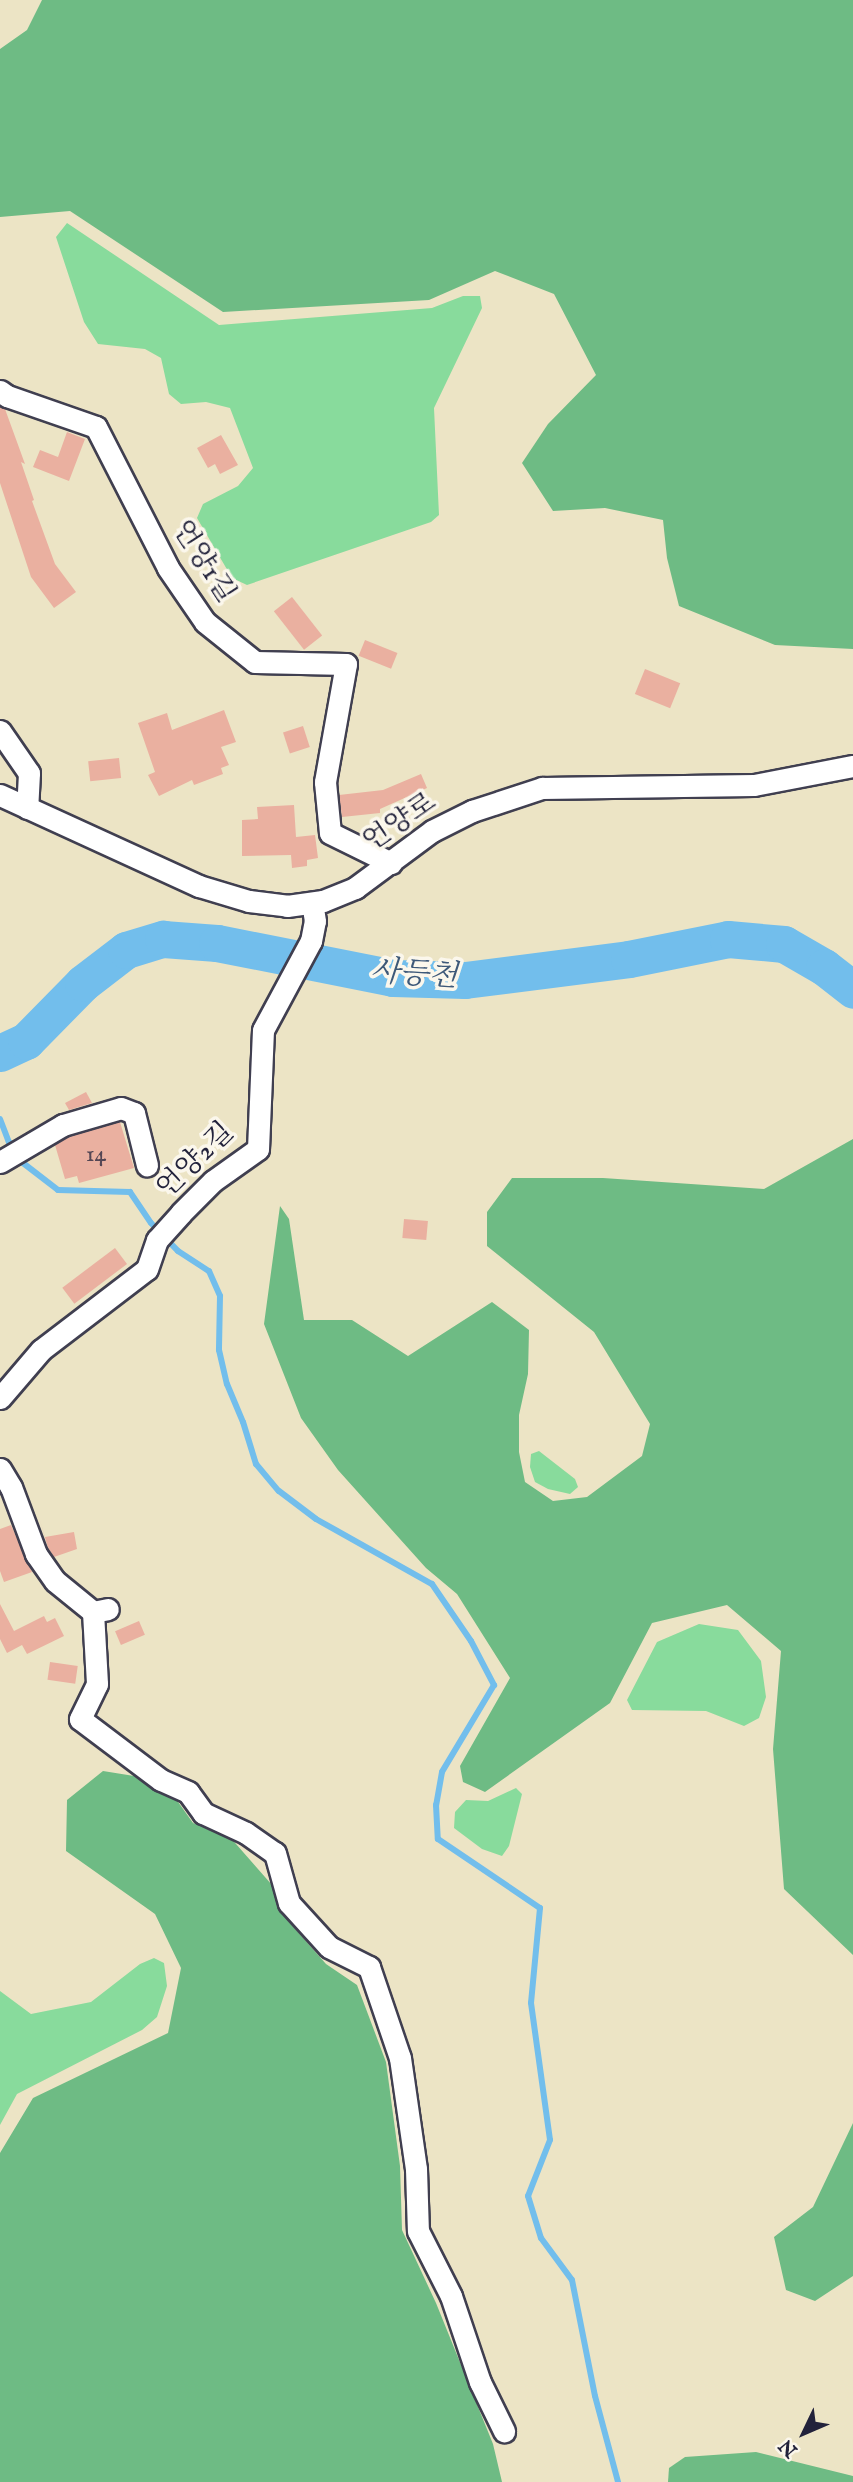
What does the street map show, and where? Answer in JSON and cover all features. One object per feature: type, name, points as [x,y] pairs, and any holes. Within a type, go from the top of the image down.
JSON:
[{"type":"street","name":"언양1길","points":[[0,391],[7,396],[96,427],[168,568],[205,622],[255,662],[346,664],[326,782],[330,833],[391,863]]},
{"type":"street","points":[[0,731],[29,773],[27,808]]},
{"type":"street","name":"언양로","points":[[0,795],[199,886],[249,901],[288,906],[323,901],[355,888],[442,826],[472,811],[541,788],[754,785],[853,766]]},
{"type":"street","name":"언양2길","points":[[0,1398],[41,1350],[147,1269],[162,1235],[213,1181],[258,1149],[263,1030],[311,941],[315,921],[312,902]]},
{"type":"street","points":[[12,1156],[63,1125],[121,1108],[134,1113],[147,1165]]},
{"type":"street","points":[[0,1469],[11,1487],[37,1554],[55,1581],[100,1611],[97,1684],[80,1718],[162,1780],[188,1792],[203,1814],[246,1833],[275,1853],[289,1903],[329,1947],[369,1967],[400,2058],[416,2169],[418,2231],[451,2296],[480,2382],[504,2431]]},
{"type":"green space","points":[[42,0],[853,0],[853,649],[775,645],[679,606],[667,558],[663,520],[605,508],[553,511],[522,463],[548,424],[596,375],[554,294],[495,271],[429,300],[223,312],[70,211],[0,217],[0,49],[27,30]]},
{"type":"green space","points":[[67,223],[219,325],[432,308],[463,296],[480,296],[482,308],[434,408],[439,515],[431,522],[247,585],[232,578],[197,518],[203,504],[238,486],[253,468],[230,408],[206,402],[181,404],[169,394],[161,358],[145,349],[98,344],[84,322],[56,237]]},
{"type":"green space","points":[[853,1139],[853,1955],[784,1889],[773,1749],[781,1651],[727,1605],[652,1623],[610,1703],[485,1792],[463,1782],[460,1766],[510,1678],[457,1594],[426,1568],[338,1470],[301,1418],[264,1324],[280,1206],[289,1219],[304,1320],[352,1320],[408,1356],[492,1302],[529,1330],[528,1374],[519,1415],[519,1452],[525,1482],[553,1501],[587,1497],[642,1456],[650,1424],[594,1332],[487,1246],[487,1212],[512,1178],[603,1178],[764,1189]]},
{"type":"green space","points":[[539,1451],[575,1479],[578,1487],[570,1494],[548,1489],[535,1482],[530,1467],[531,1454]]},
{"type":"green space","points":[[699,1624],[738,1630],[761,1661],[766,1697],[759,1718],[744,1726],[706,1711],[632,1710],[627,1700],[657,1642]]},
{"type":"green space","points":[[103,1771],[134,1776],[176,1799],[193,1823],[229,1836],[272,1885],[289,1922],[326,1964],[357,1985],[386,2062],[400,2166],[402,2230],[436,2303],[493,2444],[502,2482],[0,2482],[0,2153],[33,2098],[168,2033],[181,1968],[155,1914],[66,1851],[67,1800]]},
{"type":"green space","points":[[516,1788],[522,1794],[509,1846],[502,1856],[482,1849],[454,1828],[455,1812],[466,1800],[488,1801]]},
{"type":"green space","points":[[154,1958],[164,1963],[167,1986],[157,2017],[142,2030],[17,2094],[0,2125],[0,1991],[31,2014],[91,2002],[140,1964]]},
{"type":"green space","points":[[853,2123],[853,2276],[815,2301],[786,2290],[774,2237],[813,2207]]},
{"type":"green space","points":[[756,2452],[853,2476],[853,2482],[668,2482],[669,2468],[685,2457]]},
{"type":"building","points":[[0,407],[5,409],[25,464],[21,462],[55,564],[76,592],[54,608],[31,577],[0,483]]},
{"type":"building","points":[[67,432],[85,439],[69,481],[33,467],[40,450],[58,457]]},
{"type":"building","points":[[221,435],[238,465],[220,474],[215,464],[208,468],[197,448]]},
{"type":"building","points":[[292,597],[322,636],[304,650],[274,611]]},
{"type":"building","points":[[365,640],[397,653],[391,669],[359,656]]},
{"type":"building","points":[[645,669],[680,683],[670,708],[635,694]]},
{"type":"building","points":[[224,710],[236,742],[221,747],[229,765],[221,768],[223,774],[194,785],[192,780],[159,796],[148,775],[155,772],[138,723],[167,713],[172,730]]},
{"type":"building","points":[[303,726],[310,747],[290,753],[283,732]]},
{"type":"building","points":[[119,758],[121,778],[90,781],[88,761]]},
{"type":"building","points":[[421,774],[427,788],[380,809],[380,813],[342,817],[339,795],[383,790]]},
{"type":"building","points":[[294,805],[296,837],[315,835],[318,858],[307,860],[307,866],[292,868],[291,855],[242,856],[242,820],[258,819],[257,807]]},
{"type":"building","points":[[86,1092],[92,1103],[69,1110],[65,1103]]},
{"type":"building","points":[[120,1122],[134,1168],[79,1183],[77,1176],[65,1179],[55,1145],[68,1137]]},
{"type":"building","points":[[404,1219],[428,1221],[426,1240],[402,1238]]},
{"type":"building","points":[[115,1248],[127,1264],[74,1304],[62,1288]]},
{"type":"building","points":[[39,1517],[45,1537],[74,1532],[77,1549],[54,1557],[48,1548]]},
{"type":"building","points":[[11,1525],[32,1572],[4,1582],[0,1571],[0,1529]]},
{"type":"building","points":[[0,1604],[14,1631],[44,1616],[47,1622],[55,1618],[64,1636],[27,1654],[22,1645],[7,1653],[0,1639]]},
{"type":"building","points":[[139,1621],[145,1635],[121,1645],[115,1631]]},
{"type":"building","points":[[50,1662],[78,1666],[75,1684],[47,1680]]},
{"type":"waterway","name":"사등천","points":[[0,1053],[26,1041],[83,983],[126,950],[163,939],[217,943],[393,978],[465,980],[629,959],[728,939],[784,944],[824,967],[853,990]]},
{"type":"waterway","points":[[0,1119],[9,1142],[23,1163],[58,1190],[130,1192],[151,1223],[178,1251],[209,1271],[220,1296],[219,1350],[227,1384],[256,1464],[279,1491],[316,1519],[432,1584],[471,1641],[494,1685],[442,1772],[436,1805],[438,1839],[540,1908],[531,2003],[550,2140],[528,2196],[541,2238],[572,2280],[595,2396],[618,2482]]}]
